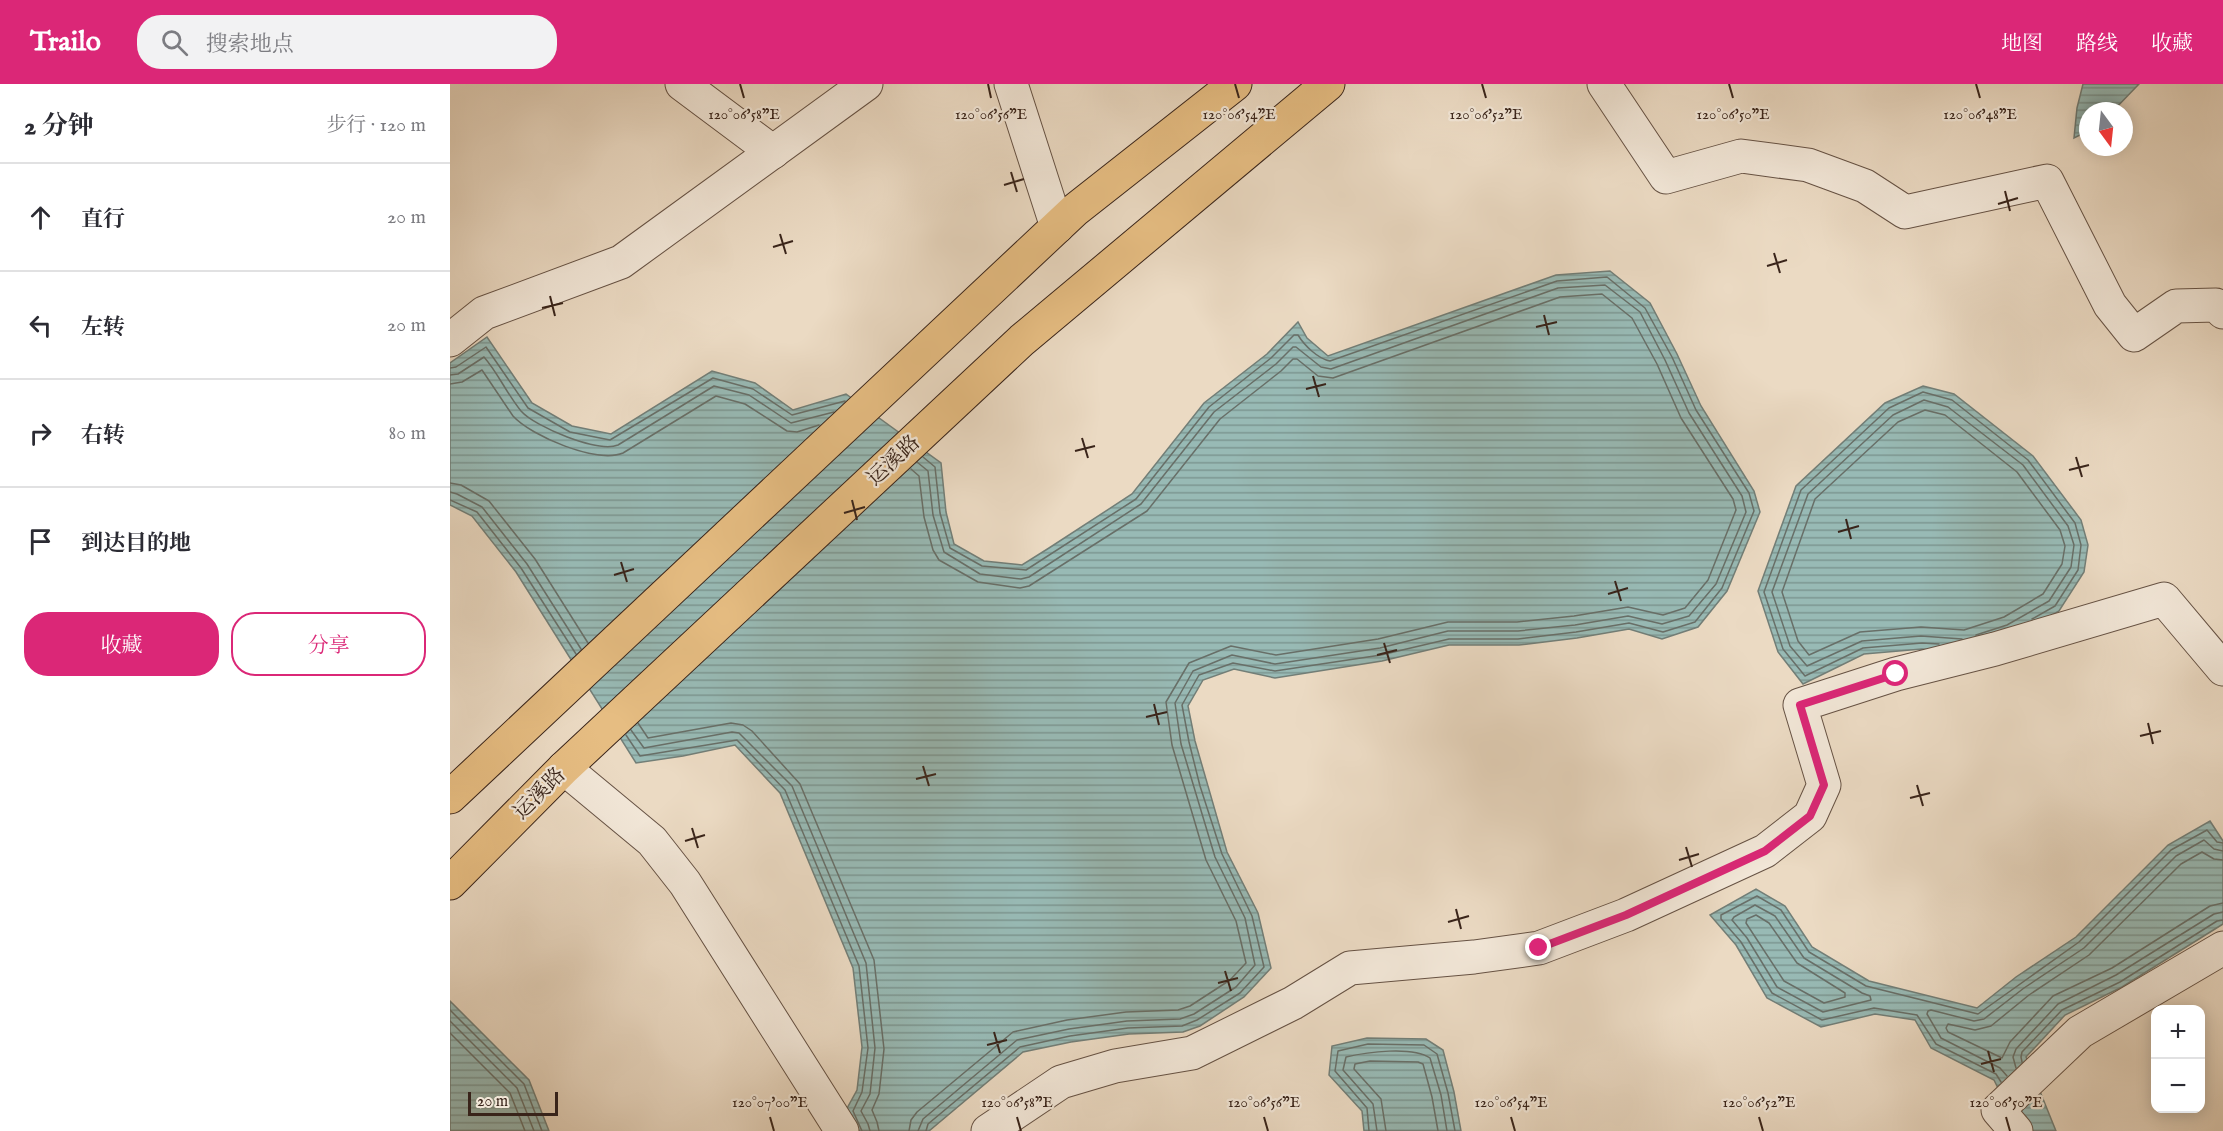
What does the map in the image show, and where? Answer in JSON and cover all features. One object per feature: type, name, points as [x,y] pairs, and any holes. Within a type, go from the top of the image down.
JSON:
[{"type":"highway","points":[[450,797],[1057,226],[1235,84]]},
{"type":"highway","name":"运溪路","points":[[450,883],[564,768],[1022,340],[1328,84]]},
{"type":"street","points":[[682,84],[773,152]]},
{"type":"street","points":[[450,340],[484,313],[621,262],[866,84]]},
{"type":"street","points":[[1011,84],[1057,226]]},
{"type":"street","points":[[1604,84],[1666,177],[1741,156],[1808,165],[1865,186],[1905,212],[2047,180],[2110,305],[2134,335],[2176,306],[2216,305],[2223,312]]},
{"type":"street","points":[[988,1131],[1061,1082],[1115,1066],[1192,1053],[1293,1003],[1350,968],[1474,957],[1539,948],[1626,915],[1765,851],[1810,816],[1824,785],[1800,705],[1896,674],[1995,649],[2164,599],[2223,669]]},
{"type":"street","points":[[564,768],[652,841],[685,883],[842,1131]]},
{"type":"street","points":[[2016,1131],[1998,1110],[2080,1032],[2223,948]]},
{"type":"water","points":[[2083,84],[2139,84],[2122,102],[2079,102],[2079,136],[2074,138],[2077,108]]},
{"type":"water","points":[[1610,271],[1650,303],[1701,406],[1754,491],[1760,512],[1727,591],[1698,627],[1662,639],[1629,629],[1519,645],[1449,645],[1382,661],[1275,678],[1234,669],[1203,680],[1188,706],[1195,741],[1227,852],[1258,913],[1271,968],[1244,997],[1200,1026],[1183,1032],[1129,1034],[1071,1042],[1023,1052],[929,1131],[857,1131],[845,1112],[857,1090],[862,1047],[853,968],[780,793],[735,745],[636,763],[516,572],[472,516],[450,505],[450,363],[487,337],[532,403],[572,426],[611,434],[712,371],[755,383],[793,410],[846,394],[941,463],[946,512],[954,544],[984,561],[1022,565],[1132,494],[1204,403],[1267,354],[1298,322],[1307,338],[1328,356],[1556,275]]},
{"type":"water","points":[[1923,386],[1954,394],[2033,456],[2081,520],[2088,545],[2084,572],[2059,611],[2013,637],[1966,653],[1922,649],[1864,654],[1803,684],[1778,652],[1758,591],[1796,486],[1885,403]]},
{"type":"water","points":[[2210,821],[2223,841],[2223,924],[2122,987],[2065,1015],[2026,1057],[2056,1131],[2019,1131],[1994,1080],[1931,1048],[1915,1020],[1875,1014],[1821,1027],[1767,998],[1736,945],[1710,915],[1756,889],[1785,906],[1812,947],[1869,981],[1977,1008],[2016,977],[2076,937],[2168,845]]},
{"type":"water","points":[[450,1001],[529,1080],[549,1131],[450,1131]]},
{"type":"water","points":[[1367,1038],[1426,1039],[1443,1050],[1461,1131],[1364,1131],[1362,1111],[1329,1075],[1332,1046]]},
{"type":"route","points":[[1539,948],[1626,915],[1765,851],[1810,816],[1824,785],[1800,705],[1896,674]]}]
